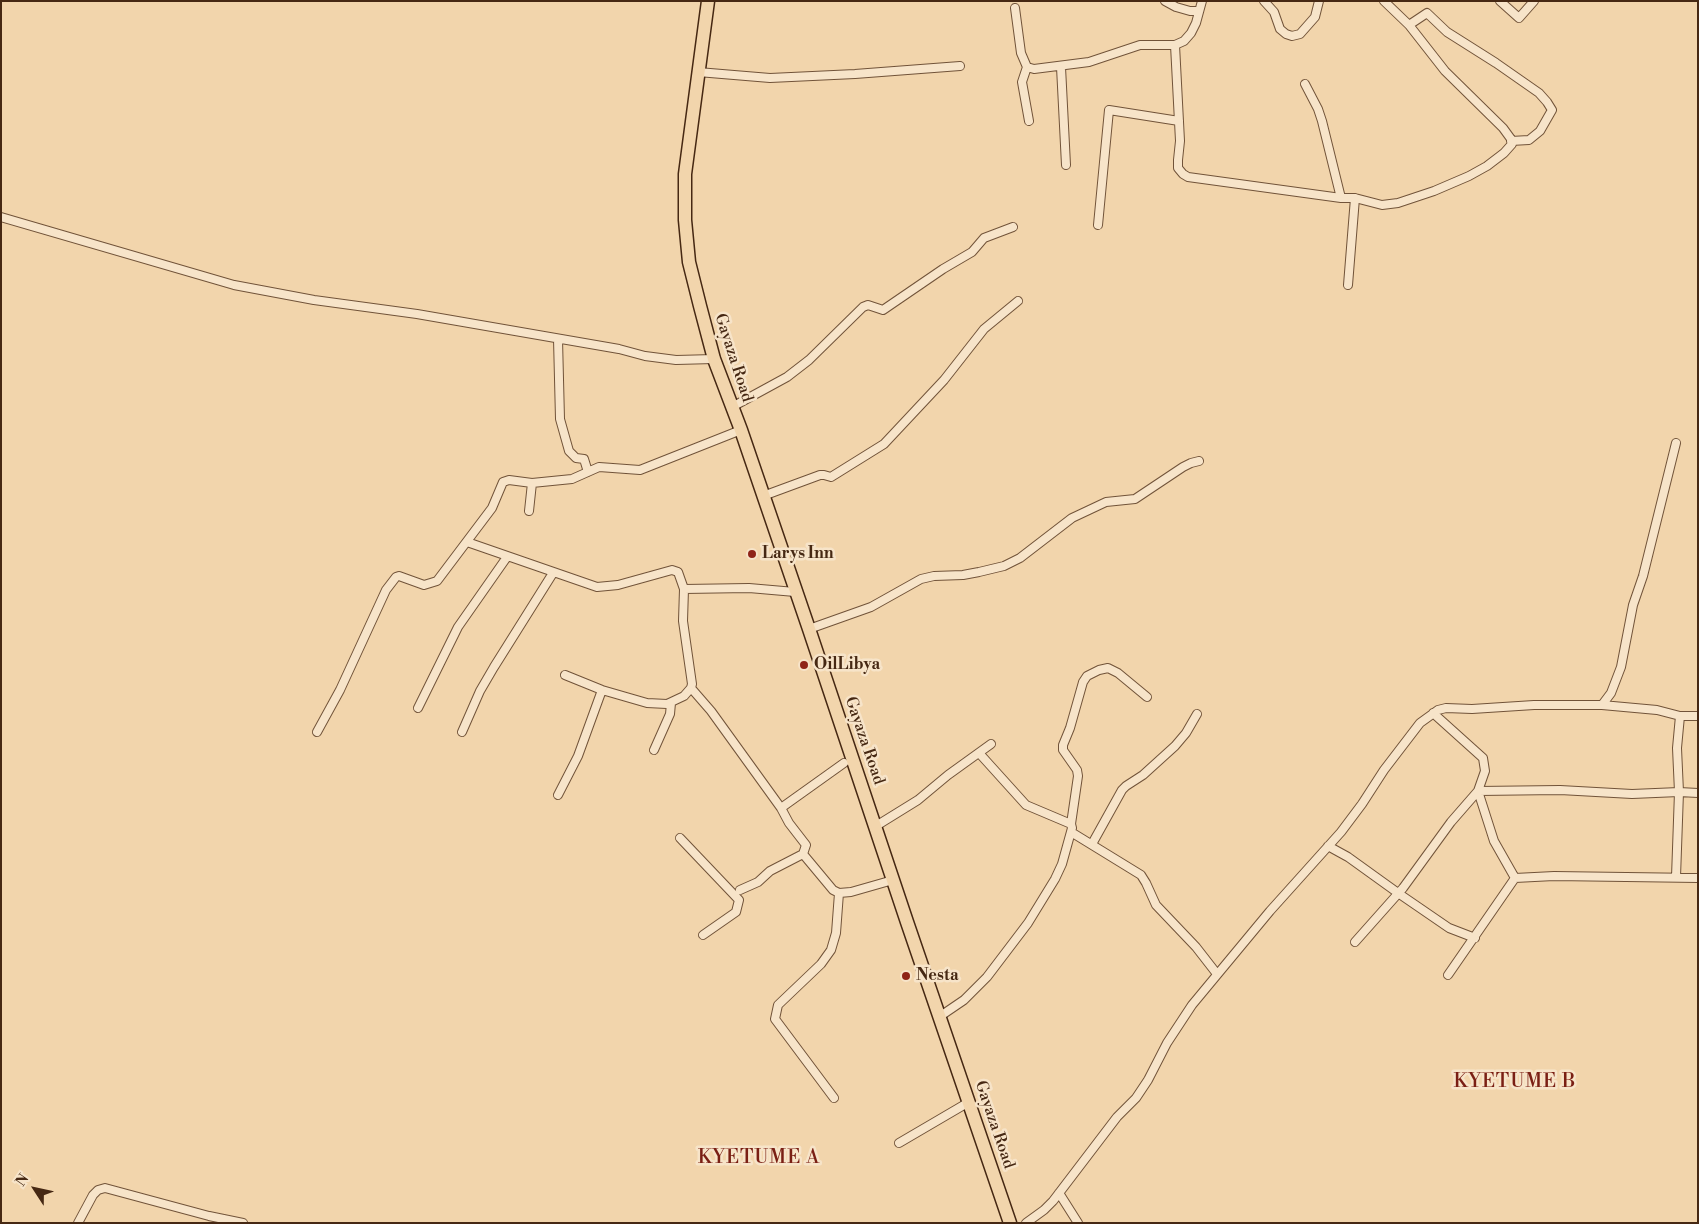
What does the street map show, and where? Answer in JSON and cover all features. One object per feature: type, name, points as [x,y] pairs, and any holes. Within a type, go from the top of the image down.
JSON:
[{"type":"main road","name":"Gayaza Road","points":[[708,1],[685,174],[685,220],[689,262],[714,359],[741,430],[1010,1223]]},
{"type":"street","points":[[1165,1],[1176,7],[1190,11],[1199,11]]},
{"type":"street","points":[[1027,67],[1034,69],[1061,67],[1089,62],[1140,45],[1175,45],[1184,41],[1191,34],[1202,1]]},
{"type":"street","points":[[1264,1],[1274,12],[1280,29],[1292,36],[1300,34],[1315,17],[1319,1]]},
{"type":"street","points":[[1175,45],[1179,121],[1178,168],[1180,172],[1188,177],[1341,198],[1355,198],[1382,205],[1398,202],[1434,192],[1487,166],[1508,149],[1511,139],[1503,128],[1445,71],[1409,25],[1384,1]]},
{"type":"street","points":[[1500,1],[1520,18],[1534,1]]},
{"type":"street","points":[[1015,8],[1021,53],[1027,67],[1022,82],[1030,122]]},
{"type":"street","points":[[1409,25],[1427,13],[1446,32],[1539,92],[1552,110],[1548,121],[1529,140],[1511,141]]},
{"type":"street","points":[[698,72],[770,78],[960,66]]},
{"type":"street","points":[[1061,67],[1066,165]]},
{"type":"street","points":[[1305,84],[1322,121],[1341,198]]},
{"type":"street","points":[[1098,225],[1108,110],[1179,121]]},
{"type":"street","points":[[1348,285],[1355,198]]},
{"type":"street","points":[[1,217],[234,285],[314,300],[417,314],[619,349],[646,356],[676,360],[714,359]]},
{"type":"street","points":[[732,407],[787,377],[809,360],[863,307],[868,305],[882,310],[972,252],[984,238],[1013,227]]},
{"type":"street","points":[[763,496],[820,475],[832,477],[884,444],[944,380],[984,329],[1018,301]]},
{"type":"street","points":[[558,339],[560,419],[569,451],[576,458],[584,459],[588,472]]},
{"type":"street","points":[[317,732],[340,690],[386,590],[396,578],[404,577],[424,585],[431,584],[442,575],[492,508],[503,482],[508,480],[532,483],[572,479],[599,467],[640,470],[741,430]]},
{"type":"street","points":[[1602,705],[1611,694],[1621,666],[1632,605],[1643,576],[1676,443]]},
{"type":"street","points":[[809,629],[871,607],[922,579],[934,576],[963,575],[1004,566],[1020,558],[1072,518],[1106,502],[1135,499],[1183,467],[1199,462]]},
{"type":"street","points":[[528,511],[532,483]]},
{"type":"street","points":[[467,542],[597,587],[618,586],[675,570],[678,572],[684,590],[683,621],[691,688],[711,711],[806,845],[803,854],[770,871],[758,882],[740,890]]},
{"type":"street","points":[[418,708],[458,627],[507,557]]},
{"type":"street","points":[[462,732],[480,691],[553,572]]},
{"type":"street","points":[[684,590],[748,588],[795,592]]},
{"type":"street","points":[[939,1017],[964,1000],[982,983],[1028,923],[1055,879],[1068,847],[1078,776],[1077,770],[1062,750],[1082,682],[1086,676],[1108,668],[1118,673],[1147,697]]},
{"type":"street","points":[[565,675],[602,690],[647,703],[671,703],[684,696],[691,688]]},
{"type":"street","points":[[558,795],[578,756],[602,690]]},
{"type":"street","points":[[654,750],[670,714],[671,703]]},
{"type":"street","points":[[1026,1223],[1044,1210],[1059,1193],[1117,1117],[1141,1091],[1180,1022],[1217,974],[1358,810],[1384,770],[1420,723],[1433,713],[1446,708],[1602,705],[1657,710],[1680,716],[1698,716]]},
{"type":"street","points":[[1355,942],[1398,893],[1451,822],[1478,791],[1485,771],[1483,758],[1433,713]]},
{"type":"street","points":[[1092,844],[1122,790],[1143,775],[1175,746],[1197,714]]},
{"type":"street","points":[[1676,877],[1679,792],[1677,748],[1680,716]]},
{"type":"street","points":[[876,826],[918,800],[948,775],[991,744]]},
{"type":"street","points":[[979,753],[1026,805],[1071,828],[1092,844],[1141,875],[1156,905],[1196,947],[1217,974]]},
{"type":"street","points":[[781,808],[844,763]]},
{"type":"street","points":[[1478,791],[1560,790],[1632,794],[1698,793]]},
{"type":"street","points":[[1478,791],[1494,841],[1515,878]]},
{"type":"street","points":[[680,838],[739,900],[736,912],[703,935]]},
{"type":"street","points":[[1328,846],[1348,857],[1449,928],[1475,938]]},
{"type":"street","points":[[803,854],[829,886],[839,893],[851,892],[893,880]]},
{"type":"street","points":[[1515,878],[1554,876],[1698,878]]},
{"type":"street","points":[[1448,975],[1515,878]]},
{"type":"street","points":[[834,1098],[775,1019],[778,1005],[821,964],[831,950],[836,933],[839,893]]},
{"type":"street","points":[[899,1143],[969,1102]]},
{"type":"street","points":[[78,1223],[93,1195],[98,1190],[105,1188],[209,1216],[243,1223]]},
{"type":"street","points":[[1059,1193],[1078,1223]]},
{"type":"place","name":"Larys Inn","points":[[752,554]]},
{"type":"place","name":"OilLibya","points":[[804,665]]},
{"type":"place","name":"Nesta","points":[[906,976]]},
{"type":"district","name":"KYETUME B","points":[[1515,1082]]},
{"type":"district","name":"KYETUME A","points":[[759,1158]]}]
